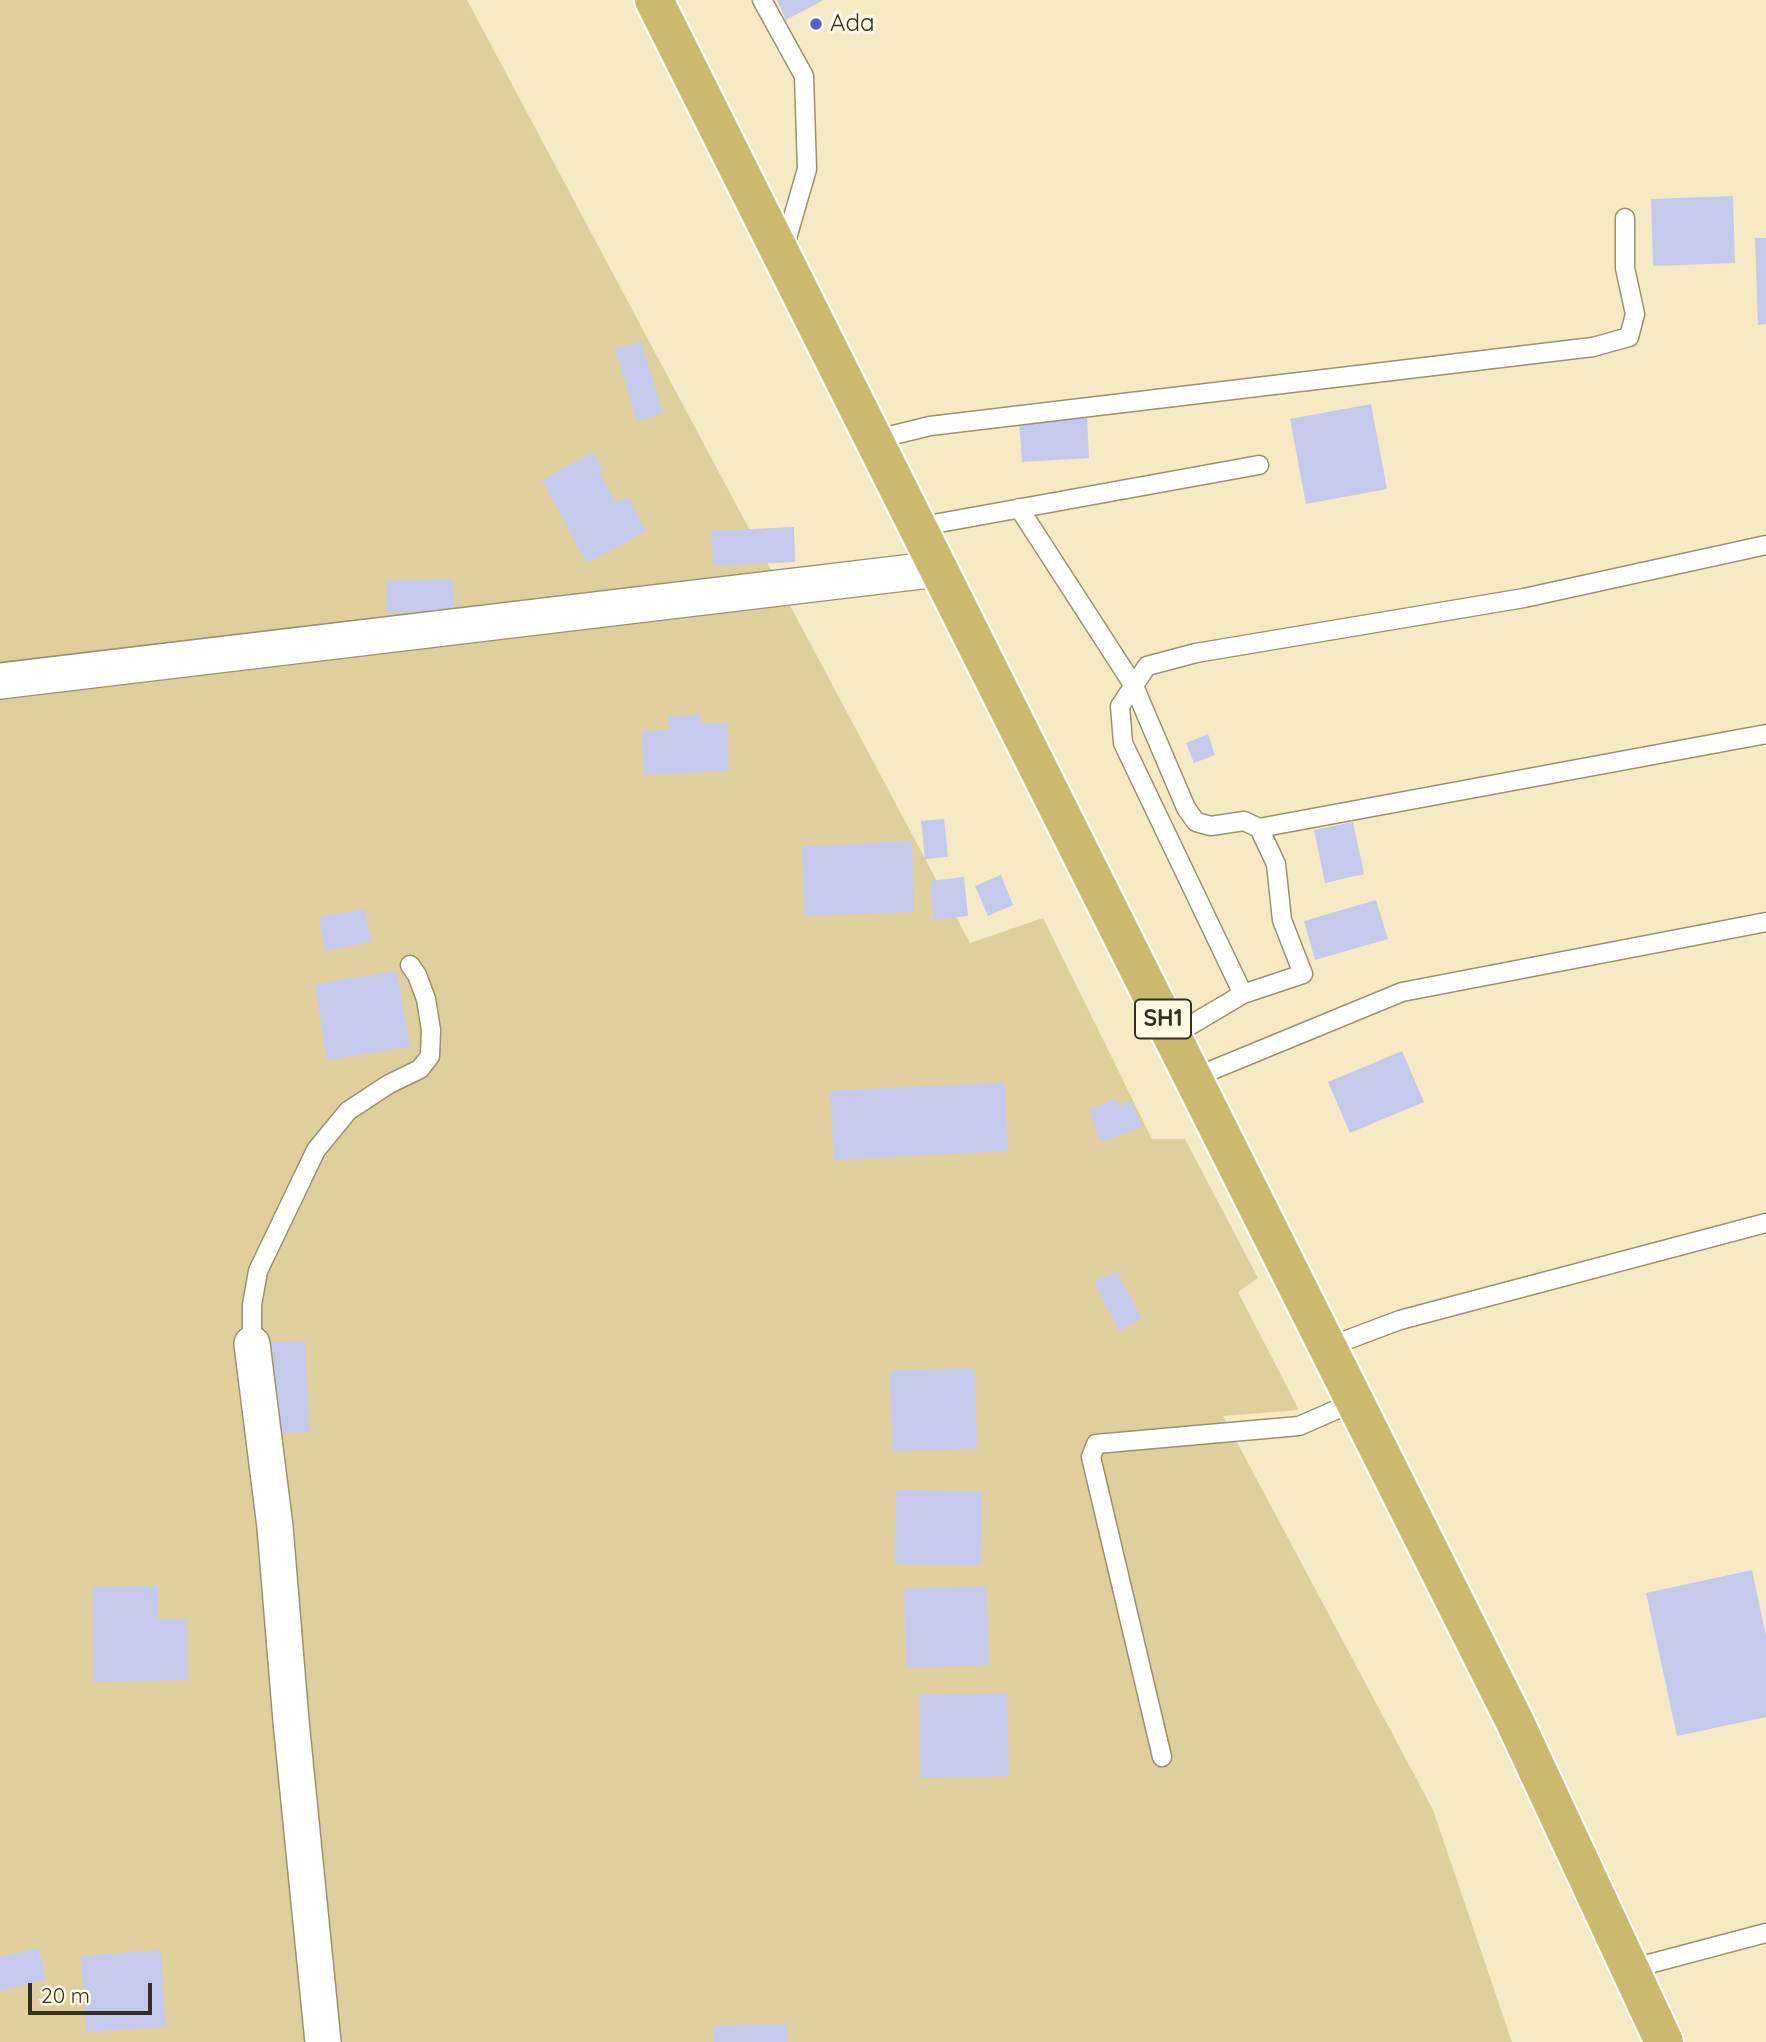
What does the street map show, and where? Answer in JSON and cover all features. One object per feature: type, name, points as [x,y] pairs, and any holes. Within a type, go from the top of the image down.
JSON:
[{"type":"main road","name":"SH1","points":[[654,0],[1514,1720],[1664,2042]]},
{"type":"street","points":[[0,681],[938,569]]},
{"type":"street","points":[[252,1344],[275,1527],[323,2042]]},
{"type":"lane","points":[[762,0],[804,76],[807,169],[782,256]]},
{"type":"lane","points":[[873,440],[930,426],[1592,346],[1629,337],[1635,314],[1625,268],[1625,218]]},
{"type":"lane","points":[[917,527],[1259,465]]},
{"type":"lane","points":[[1019,508],[1134,686],[1186,808],[1196,822],[1211,826],[1244,821],[1259,828],[1766,734]]},
{"type":"lane","points":[[1243,994],[1123,743],[1120,706],[1147,666],[1196,653],[1524,598],[1766,545]]},
{"type":"lane","points":[[1172,1037],[1243,994],[1303,974],[1282,920],[1276,864],[1259,828]]},
{"type":"lane","points":[[1193,1078],[1402,992],[1766,922]]},
{"type":"lane","points":[[252,1344],[252,1305],[258,1271],[316,1150],[348,1111],[389,1084],[420,1069],[430,1056],[431,1030],[426,999],[410,965]]},
{"type":"lane","points":[[1328,1347],[1400,1320],[1766,1223]]},
{"type":"lane","points":[[1162,1757],[1091,1457],[1096,1444],[1299,1426],[1354,1402]]},
{"type":"lane","points":[[1630,1969],[1766,1933]]},
{"type":"shaded area","points":[[0,0],[467,0],[970,943],[1043,918],[1152,1139],[1185,1139],[1258,1278],[1238,1292],[1299,1410],[1223,1416],[1433,1810],[1512,2042],[0,2042]]},
{"type":"building","points":[[777,0],[824,0],[786,20]]},
{"type":"building","points":[[1733,196],[1735,263],[1653,266],[1651,199]]},
{"type":"building","points":[[1755,238],[1766,238],[1766,324],[1758,325]]},
{"type":"building","points":[[641,341],[663,413],[637,421],[615,349]]},
{"type":"building","points":[[1371,404],[1387,489],[1306,504],[1290,419]]},
{"type":"building","points":[[1087,416],[1089,458],[1022,462],[1019,420]]},
{"type":"building","points":[[593,452],[603,471],[600,473],[616,503],[628,497],[646,531],[587,563],[542,480]]},
{"type":"building","points":[[794,527],[795,562],[713,566],[711,531]]},
{"type":"building","points":[[453,579],[454,612],[387,613],[386,581]]},
{"type":"building","points":[[701,714],[702,724],[727,723],[729,771],[644,775],[642,731],[669,730],[668,716]]},
{"type":"building","points":[[1208,734],[1215,755],[1194,763],[1186,743]]},
{"type":"building","points":[[944,819],[948,857],[925,859],[921,821]]},
{"type":"building","points":[[1353,822],[1364,874],[1325,883],[1314,830]]},
{"type":"building","points":[[912,841],[914,912],[805,916],[802,846]]},
{"type":"building","points":[[1001,875],[1013,905],[988,916],[975,886]]},
{"type":"building","points":[[964,877],[968,916],[934,920],[930,881]]},
{"type":"building","points":[[1376,900],[1388,939],[1315,960],[1304,921]]},
{"type":"building","points":[[365,909],[371,942],[325,951],[319,917]]},
{"type":"building","points":[[397,971],[410,1047],[327,1060],[315,984]]},
{"type":"building","points":[[1402,1051],[1424,1102],[1350,1133],[1328,1082]]},
{"type":"building","points":[[1005,1082],[1008,1151],[834,1160],[830,1091]]},
{"type":"building","points":[[1117,1099],[1119,1106],[1132,1101],[1142,1127],[1101,1142],[1089,1110]]},
{"type":"building","points":[[1117,1271],[1142,1319],[1119,1331],[1094,1282]]},
{"type":"building","points":[[305,1341],[310,1432],[272,1434],[267,1342]]},
{"type":"building","points":[[975,1368],[977,1449],[892,1451],[890,1371]]},
{"type":"building","points":[[896,1490],[982,1492],[981,1565],[895,1564]]},
{"type":"building","points":[[1752,1570],[1766,1636],[1766,1717],[1677,1736],[1646,1593]]},
{"type":"building","points":[[158,1586],[158,1619],[187,1619],[187,1680],[93,1682],[92,1587]]},
{"type":"building","points":[[986,1586],[989,1665],[907,1668],[904,1589]]},
{"type":"building","points":[[1007,1693],[1009,1776],[920,1778],[919,1695]]},
{"type":"building","points":[[39,1948],[46,1980],[0,1991],[0,1957]]},
{"type":"building","points":[[161,1950],[166,2027],[86,2032],[81,1956]]},
{"type":"building","points":[[787,2024],[787,2042],[714,2042],[713,2026]]},
{"type":"place","name":"Ada","points":[[816,24]]}]
